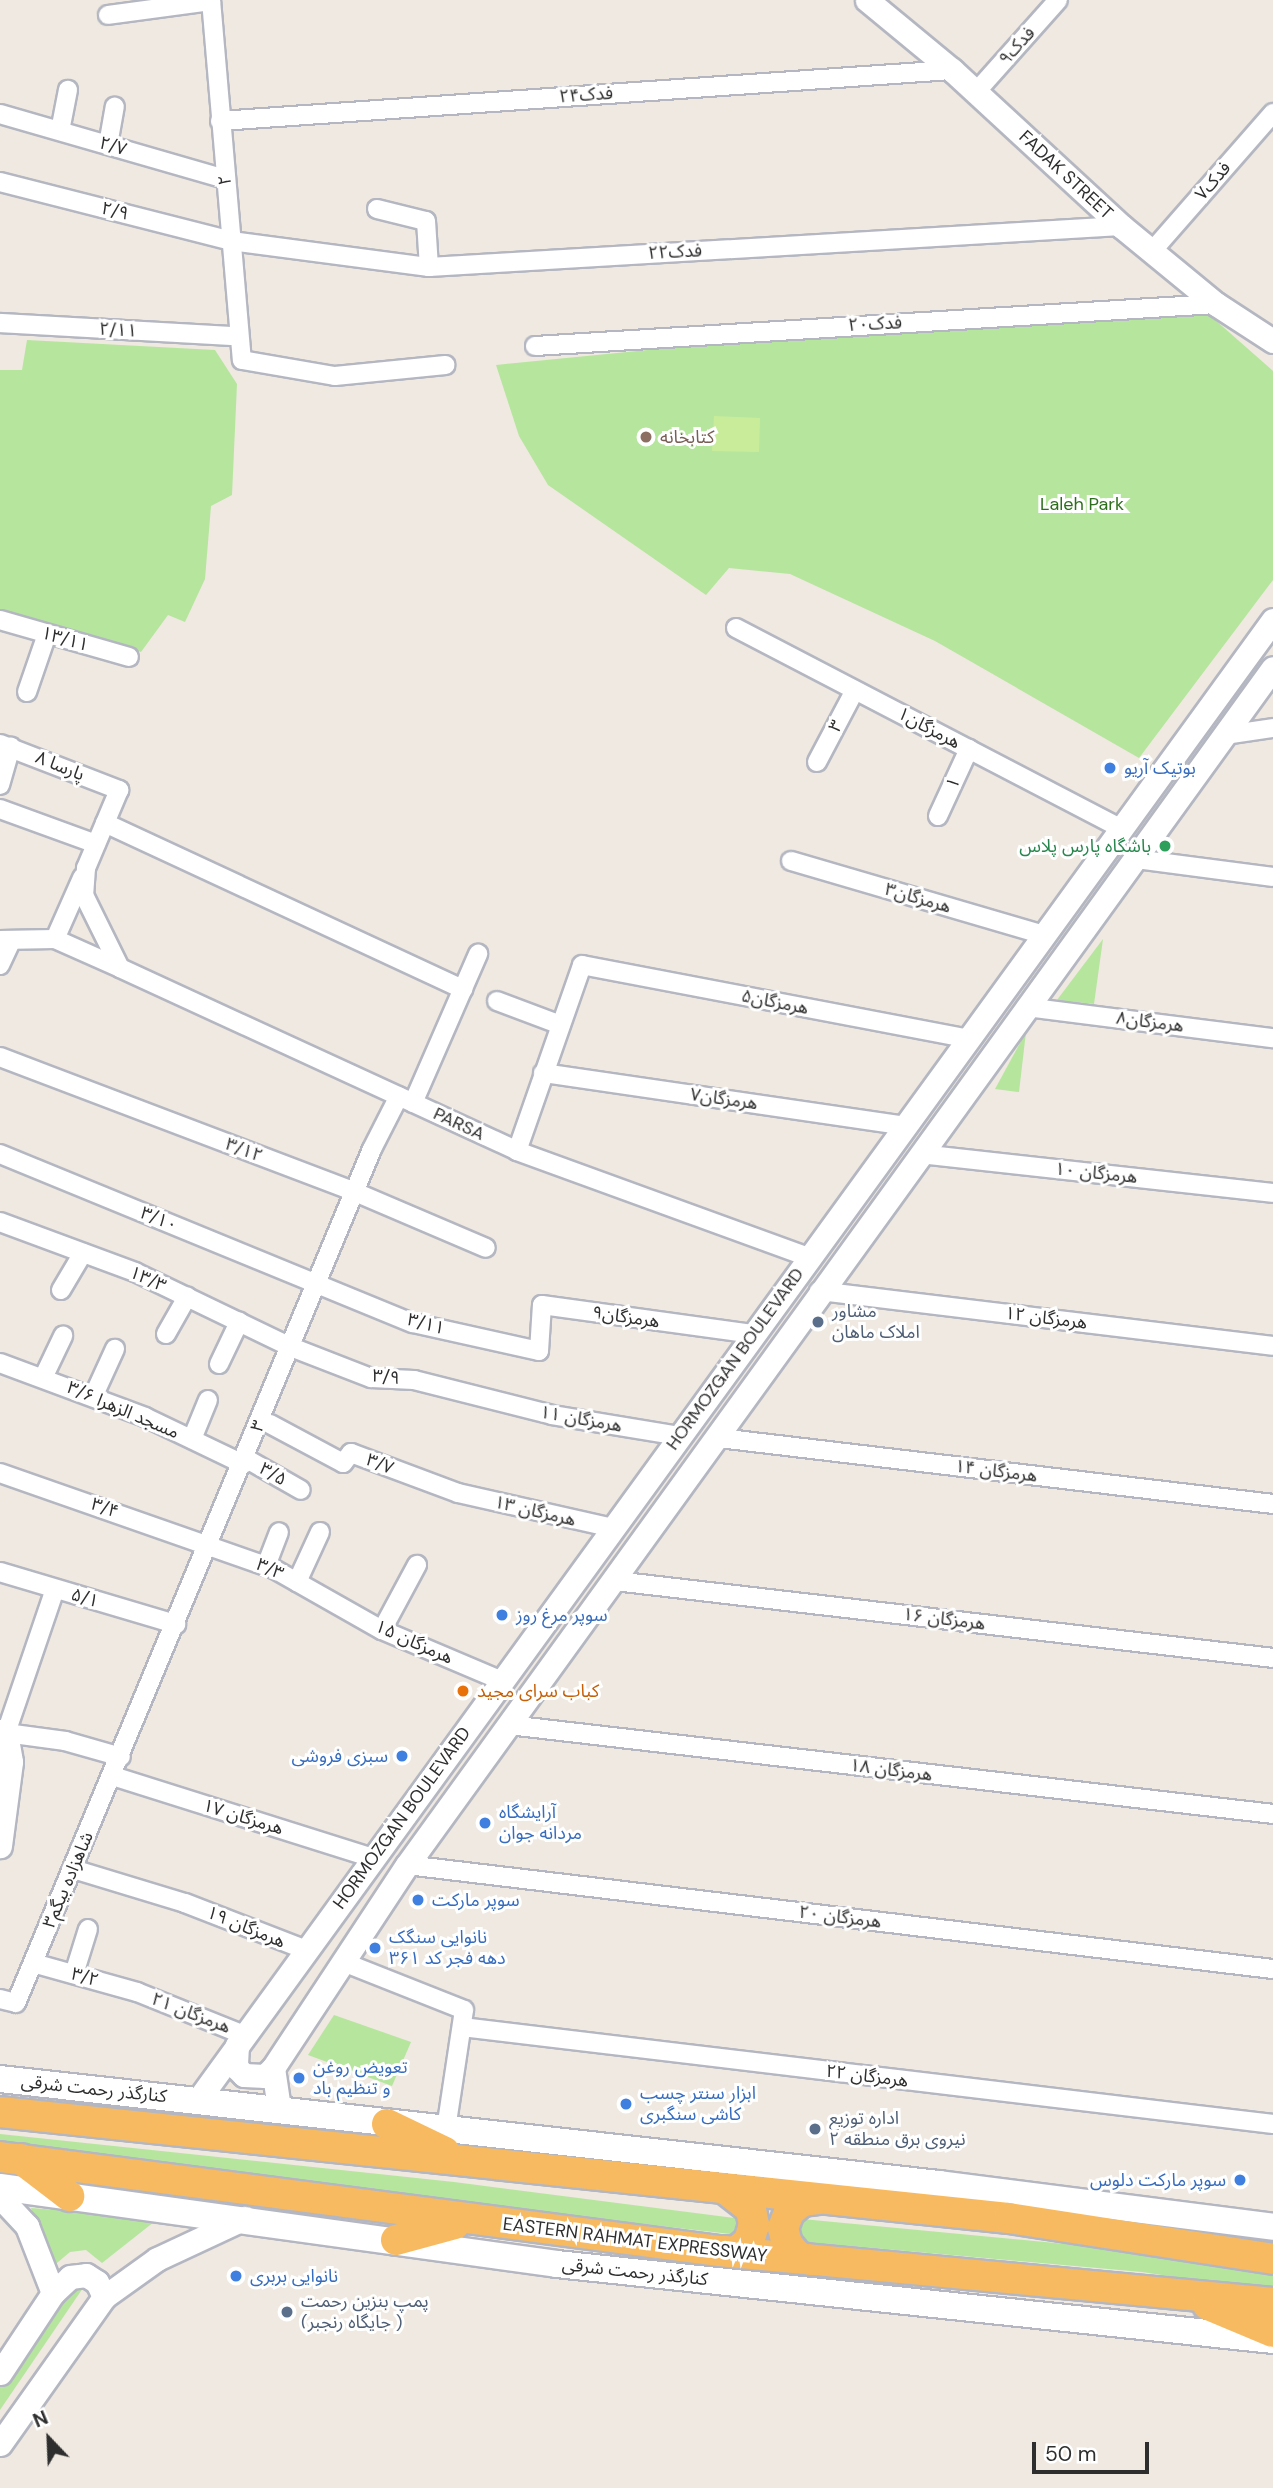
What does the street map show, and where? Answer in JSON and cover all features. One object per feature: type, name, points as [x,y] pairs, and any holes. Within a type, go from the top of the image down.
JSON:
[{"type":"highway","points":[[0,2112],[1009,2218],[1273,2259]]},
{"type":"highway","points":[[387,2124],[464,2162]]},
{"type":"highway","points":[[10,2158],[69,2196]]},
{"type":"highway","name":"EASTERN RAHMAT EXPRESSWAY","points":[[10,2158],[466,2221],[720,2251],[1168,2290],[1273,2303]]},
{"type":"highway","points":[[720,2251],[736,2252],[749,2241],[754,2225],[751,2208],[725,2189]]},
{"type":"highway","points":[[814,2260],[797,2257],[787,2244],[783,2228],[789,2212],[802,2201],[818,2199]]},
{"type":"highway","points":[[396,2240],[466,2221]]},
{"type":"highway","points":[[1168,2290],[1273,2332]]},
{"type":"main road","name":"کنارگذر رحمت شرقی","points":[[0,2079],[279,2108],[387,2124],[1273,2227]]},
{"type":"main road","name":"کنارگذر رحمت شرقی","points":[[0,2187],[245,2218],[557,2264],[1273,2340]]},
{"type":"street","points":[[108,15],[211,0]]},
{"type":"street","name":"۲","points":[[211,0],[236,336],[242,360],[335,376],[445,365]]},
{"type":"street","name":"FADAK STREET","points":[[867,0],[952,70],[1121,226],[1154,249],[1216,304],[1273,341]]},
{"type":"street","name":"فدک۹","points":[[975,92],[1058,0]]},
{"type":"street","name":"فدک۲۴","points":[[220,121],[952,70]]},
{"type":"street","points":[[60,131],[68,90]]},
{"type":"street","points":[[108,145],[115,107]]},
{"type":"street","name":"فدک۷","points":[[1154,249],[1273,113]]},
{"type":"street","name":"۲/۷","points":[[0,114],[225,179]]},
{"type":"street","name":"۲/۹","points":[[0,182],[231,241]]},
{"type":"street","points":[[377,209],[426,221],[429,267]]},
{"type":"street","name":"فدک۲۲","points":[[231,241],[429,267],[1121,226]]},
{"type":"street","name":"فدک۲۰","points":[[535,346],[1216,304]]},
{"type":"street","name":"۲/۱۱","points":[[0,323],[236,336]]},
{"type":"street","name":"۱۳/۱۱","points":[[0,620],[129,657]]},
{"type":"street","name":"HORMOZGAN BOULEVARD","points":[[198,2100],[1273,620]]},
{"type":"street","name":"هرمزگان۱","points":[[736,628],[1122,828]]},
{"type":"street","points":[[27,692],[47,634]]},
{"type":"street","name":"HORMOZGAN BOULEVARD","points":[[273,2068],[407,1865],[719,1438],[819,1291],[1273,668]]},
{"type":"street","name":"۳","points":[[817,762],[855,690]]},
{"type":"street","points":[[1225,735],[1273,728]]},
{"type":"street","points":[[0,785],[6,745]]},
{"type":"street","name":"۸ پارسا","points":[[6,745],[119,790],[105,823]]},
{"type":"street","name":"۱","points":[[938,816],[969,749]]},
{"type":"street","points":[[0,809],[96,844]]},
{"type":"street","points":[[0,965],[5,942],[55,939],[105,823],[463,989]]},
{"type":"street","points":[[1136,859],[1273,877]]},
{"type":"street","name":"هرمزگان۳","points":[[791,861],[1044,935]]},
{"type":"street","points":[[86,868],[84,895],[120,968]]},
{"type":"street","name":"PARSA","points":[[55,939],[517,1150],[808,1257]]},
{"type":"street","name":"۳","points":[[121,1757],[355,1192],[406,1100],[478,954]]},
{"type":"street","name":"هرمزگان۵","points":[[561,1024],[582,965],[969,1039]]},
{"type":"street","points":[[497,1001],[561,1024],[517,1150]]},
{"type":"street","name":"هرمزگان۸","points":[[1026,1007],[1273,1038]]},
{"type":"street","name":"۳/۱۲","points":[[0,1057],[355,1192],[486,1248]]},
{"type":"street","name":"هرمزگان۷","points":[[543,1073],[905,1126]]},
{"type":"street","name":"۳/۱۰","points":[[0,1154],[317,1284]]},
{"type":"street","name":"هرمزگان ۱۰","points":[[920,1154],[1273,1193]]},
{"type":"street","name":"۱۳/۳","points":[[0,1222],[187,1297],[291,1347]]},
{"type":"street","points":[[61,1290],[82,1253]]},
{"type":"street","name":"۳/۱۱","points":[[317,1284],[413,1323],[539,1351]]},
{"type":"street","name":"هرمزگان ۱۲","points":[[819,1291],[1273,1346]]},
{"type":"street","points":[[166,1334],[187,1297]]},
{"type":"street","name":"هرمزگان۹","points":[[539,1351],[542,1306],[754,1334]]},
{"type":"street","points":[[219,1364],[239,1322]]},
{"type":"street","points":[[43,1378],[62,1336]]},
{"type":"street","name":"۳/۹","points":[[291,1347],[371,1378],[414,1380],[483,1398]]},
{"type":"street","points":[[93,1397],[115,1349]]},
{"type":"street","name":"مسجد الزهرا ۳/۶","points":[[0,1363],[93,1397],[244,1461]]},
{"type":"street","name":"هرمزگان ۱۱","points":[[483,1398],[552,1415],[680,1436]]},
{"type":"street","points":[[192,1439],[208,1400]]},
{"type":"street","name":"۳/۷","points":[[270,1424],[343,1463],[351,1453],[458,1493]]},
{"type":"street","name":"هرمزگان ۱۴","points":[[719,1438],[1273,1503]]},
{"type":"street","name":"۳/۵","points":[[244,1461],[301,1490]]},
{"type":"street","name":"۳/۴","points":[[0,1473],[209,1545]]},
{"type":"street","name":"هرمزگان ۱۳","points":[[458,1493],[613,1528]]},
{"type":"street","points":[[266,1566],[279,1532]]},
{"type":"street","points":[[297,1582],[320,1532]]},
{"type":"street","name":"۳/۳","points":[[209,1545],[266,1566],[328,1599]]},
{"type":"street","points":[[382,1630],[417,1565]]},
{"type":"street","name":"۵/۱","points":[[0,1572],[176,1624]]},
{"type":"street","name":"هرمزگان ۱۶","points":[[615,1581],[1273,1658]]},
{"type":"street","points":[[0,1846],[11,1762],[3,1732],[55,1589]]},
{"type":"street","name":"هرمزگان ۱۵","points":[[328,1599],[382,1630],[502,1681]]},
{"type":"street","name":"هرمزگان ۱۸","points":[[509,1725],[1273,1814]]},
{"type":"street","points":[[3,1732],[65,1741],[121,1757]]},
{"type":"street","name":"۳شاهزاده بیگم","points":[[8,2001],[33,1963],[121,1757]]},
{"type":"street","name":"هرمزگان ۱۷","points":[[113,1776],[373,1858]]},
{"type":"street","name":"هرمزگان ۲۰","points":[[407,1865],[1273,1969]]},
{"type":"street","name":"هرمزگان ۱۹","points":[[73,1869],[185,1903],[306,1950]]},
{"type":"street","points":[[74,1974],[88,1929]]},
{"type":"street","name":"هرمزگان ۲۲","points":[[343,1962],[463,2019],[1273,2124]]},
{"type":"street","name":"۳/۲","points":[[33,1963],[136,1992]]},
{"type":"street","name":"هرمزگان ۲۱","points":[[136,1992],[241,2040]]},
{"type":"street","points":[[446,2129],[463,2019]]},
{"type":"street","points":[[241,2040],[236,2067],[244,2075],[254,2078],[273,2068],[279,2108]]},
{"type":"street","points":[[0,2197],[27,2226],[53,2292]]},
{"type":"street","points":[[0,2444],[104,2297],[157,2259],[245,2218]]},
{"type":"street","points":[[0,2373],[53,2292],[70,2277],[86,2276],[97,2282],[104,2297]]},
{"type":"green space","name":"Laleh Park","points":[[1197,304],[1273,371],[1273,580],[1139,758],[935,641],[790,574],[729,568],[706,595],[548,485],[519,436],[496,365],[849,330]]},
{"type":"green space","points":[[27,340],[215,350],[237,384],[232,495],[211,506],[205,579],[185,622],[168,615],[141,652],[0,611],[0,370],[22,370]]},
{"type":"green space","points":[[714,416],[760,418],[759,452],[712,451]]},
{"type":"green space","points":[[1103,939],[1094,1004],[1057,1000]]},
{"type":"green space","points":[[1026,1032],[1019,1092],[995,1089]]},
{"type":"green space","points":[[334,2015],[411,2042],[392,2086],[308,2055]]},
{"type":"green space","points":[[0,2134],[454,2182],[742,2219],[739,2235],[424,2199],[0,2149]]},
{"type":"green space","points":[[31,2208],[159,2218],[102,2263],[86,2250],[70,2252],[51,2268]]},
{"type":"green space","points":[[796,2220],[1160,2253],[1273,2274],[1273,2292],[1142,2272],[806,2242],[796,2238]]},
{"type":"green space","points":[[78,2284],[83,2288],[0,2410],[0,2387],[53,2306]]},
{"type":"place","name":"کتابخانه","points":[[646,437]]},
{"type":"place","name":"بوتیک آریو","points":[[1110,768]]},
{"type":"place","name":"باشگاه پارس پلاس","points":[[1165,846]]},
{"type":"place","name":"مشاور املاک ماهان","points":[[818,1322]]},
{"type":"place","name":"سوپر مرغ روز","points":[[502,1615]]},
{"type":"place","name":"کباب سرای مجید","points":[[463,1691]]},
{"type":"place","name":"سبزی فروشی","points":[[402,1756]]},
{"type":"place","name":"آرایشگاه مردانه جوان","points":[[485,1823]]},
{"type":"place","name":"سوپر مارکت","points":[[418,1900]]},
{"type":"place","name":"نانوایی سنگک دهه فجر کد ۳۶۱","points":[[375,1948]]},
{"type":"place","name":"تعویض روغن و تنظیم باد","points":[[299,2078]]},
{"type":"place","name":"ابزار سنتر چسب کاشی سنگبری","points":[[626,2104]]},
{"type":"place","name":"اداره توزیع نیروی برق منطقه ۲","points":[[815,2129]]},
{"type":"place","name":"سوپر مارکت دلوس","points":[[1240,2180]]},
{"type":"place","name":"نانوایی بربری","points":[[236,2276]]},
{"type":"place","name":"پمپ بنزین رحمت (جایگاه رنجبر )","points":[[287,2312]]}]
